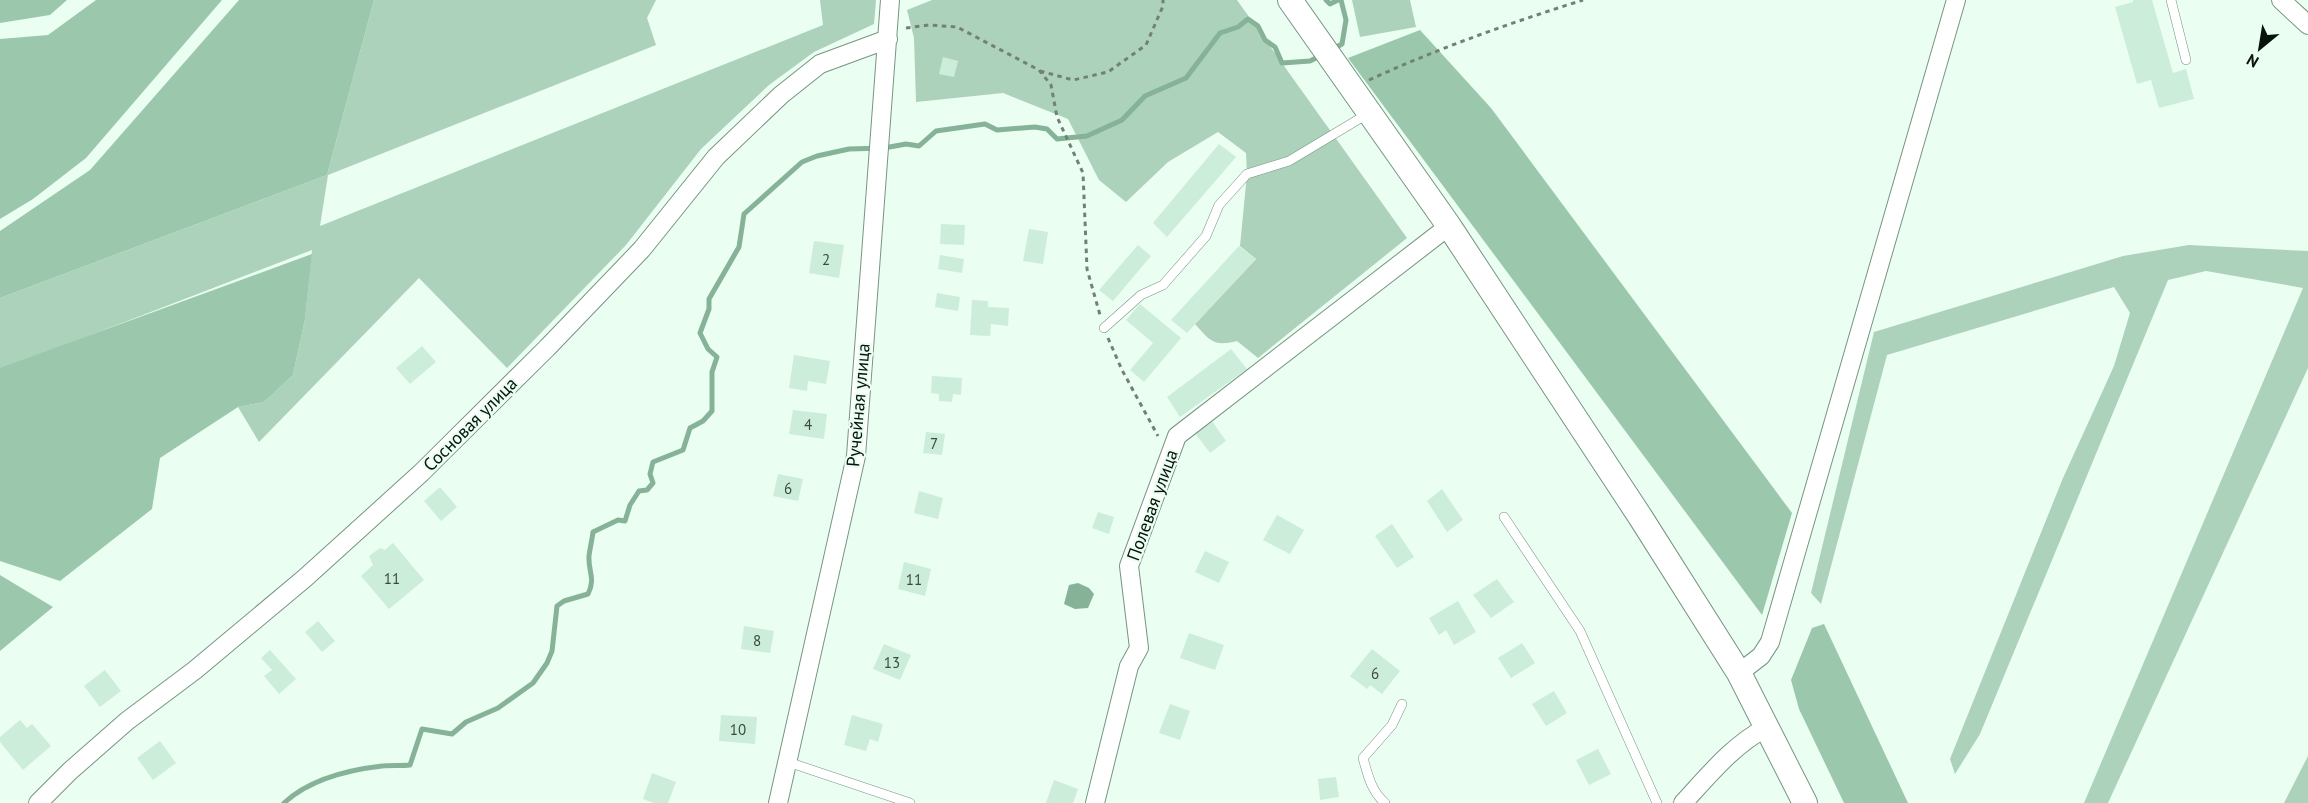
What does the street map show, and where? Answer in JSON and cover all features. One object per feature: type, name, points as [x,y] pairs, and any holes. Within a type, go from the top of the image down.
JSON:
[{"type":"main road","points":[[1290,0],[1449,226],[1641,518],[1739,673],[1804,803]]},
{"type":"street","name":"Ручейная улица","points":[[778,803],[856,456],[890,0]]},
{"type":"street","points":[[1739,673],[1761,656],[1770,642],[1956,0]]},
{"type":"street","points":[[2281,0],[2308,25]]},
{"type":"street","name":"Сосновая улица","points":[[38,803],[70,771],[127,721],[195,670],[306,578],[421,473],[548,348],[642,249],[716,157],[781,94],[820,64],[888,35]]},
{"type":"street","name":"Полевая улица","points":[[1095,803],[1129,666],[1139,648],[1129,566],[1177,436],[1449,226]]},
{"type":"street","points":[[1683,803],[1734,748],[1751,735],[1767,727]]},
{"type":"lane","points":[[2171,0],[2186,60]]},
{"type":"lane","points":[[1104,328],[1141,295],[1164,285],[1206,236],[1219,205],[1247,174],[1289,161],[1369,113]]},
{"type":"lane","points":[[1504,517],[1580,631],[1658,803]]},
{"type":"lane","points":[[1385,803],[1378,797],[1370,782],[1364,758],[1392,725],[1402,704]]},
{"type":"lane","points":[[788,762],[910,803]]},
{"type":"path","points":[[888,35],[929,25],[957,27],[1039,70],[1073,80],[1108,72],[1146,45],[1163,6],[1163,0]]},
{"type":"path","points":[[1351,88],[1413,60],[1506,25],[1583,0]]},
{"type":"path","points":[[1039,70],[1051,85],[1056,117],[1083,173],[1087,269],[1104,328],[1122,370],[1170,456]]},
{"type":"shaded area","points":[[0,0],[67,0],[50,15],[0,23]]},
{"type":"shaded area","points":[[96,0],[222,0],[86,158],[33,199],[0,219],[0,39],[48,35]]},
{"type":"shaded area","points":[[239,0],[374,0],[327,175],[0,298],[0,231],[90,170]]},
{"type":"shaded area","points":[[374,0],[656,0],[647,18],[656,45],[328,175],[320,226],[823,25],[820,0],[876,0],[874,24],[814,52],[769,85],[701,149],[626,245],[507,368],[419,278],[259,442],[238,407],[264,402],[293,375],[305,319],[312,250],[0,370],[0,298],[327,175]]},
{"type":"shaded area","points":[[932,0],[1237,0],[1407,238],[1258,358],[1237,341],[1218,343],[1213,341],[1195,324],[1256,259],[1240,246],[1247,174],[1246,153],[1218,132],[1168,162],[1126,202],[1099,180],[1068,119],[1003,93],[916,102],[914,38],[907,10]]},
{"type":"shaded area","points":[[1352,0],[1410,0],[1416,27],[1360,37]]},
{"type":"shaded area","points":[[1420,30],[1491,108],[1792,513],[1762,615],[1348,58]]},
{"type":"shaded area","points":[[2189,245],[2308,251],[2308,368],[2108,803],[2084,803],[2303,288],[2206,271],[2168,280],[1980,734],[1955,774],[1950,759],[2063,478],[2114,366],[2130,313],[2114,287],[1887,355],[1821,604],[1811,593],[1874,332],[2123,256]]},
{"type":"shaded area","points":[[312,254],[305,319],[293,375],[264,402],[238,407],[160,458],[152,509],[60,581],[0,561],[0,368]]},
{"type":"shaded area","points":[[0,575],[53,607],[0,651]]},
{"type":"shaded area","points":[[1078,583],[1089,588],[1094,594],[1088,608],[1075,609],[1064,604],[1069,585]]},
{"type":"shaded area","points":[[1824,624],[1908,803],[1844,803],[1799,709],[1791,680],[1812,628]]},
{"type":"shaded area","points":[[2308,756],[2308,803],[2284,803]]},
{"type":"building","points":[[2133,0],[2152,0],[2173,73],[2186,69],[2194,99],[2159,108],[2151,80],[2137,84],[2115,7],[2133,2]]},
{"type":"building","points":[[943,57],[958,61],[954,77],[939,74]]},
{"type":"building","points":[[1219,144],[1236,157],[1167,237],[1153,223]]},
{"type":"building","points":[[941,224],[965,225],[964,245],[940,244]]},
{"type":"building","points":[[1029,229],[1048,232],[1043,264],[1023,261]]},
{"type":"building","points":[[814,241],[844,245],[839,278],[809,273]]},
{"type":"building","points":[[1138,245],[1151,256],[1113,301],[1099,290]]},
{"type":"building","points":[[1239,246],[1256,259],[1187,333],[1171,320]]},
{"type":"building","points":[[940,255],[964,259],[962,273],[938,269]]},
{"type":"building","points":[[937,293],[960,297],[958,311],[935,307]]},
{"type":"building","points":[[972,300],[988,301],[988,307],[1009,308],[1008,326],[991,324],[990,336],[970,335]]},
{"type":"building","points":[[1140,304],[1181,338],[1144,382],[1130,370],[1153,343],[1126,320]]},
{"type":"building","points":[[422,346],[436,362],[410,384],[396,368]]},
{"type":"building","points":[[1231,349],[1247,369],[1180,417],[1167,397]]},
{"type":"building","points":[[794,355],[830,361],[826,384],[808,381],[807,391],[789,388]]},
{"type":"building","points":[[932,376],[962,378],[961,395],[953,394],[952,402],[939,401],[939,394],[931,393]]},
{"type":"building","points":[[793,410],[827,414],[824,439],[789,434]]},
{"type":"building","points":[[1212,421],[1226,441],[1210,453],[1195,433]]},
{"type":"building","points":[[926,432],[945,434],[942,455],[923,453]]},
{"type":"building","points":[[778,474],[803,479],[798,501],[773,496]]},
{"type":"building","points":[[440,487],[457,507],[441,521],[424,501]]},
{"type":"building","points":[[1442,489],[1463,520],[1447,532],[1427,501]]},
{"type":"building","points":[[919,491],[943,498],[938,519],[914,513]]},
{"type":"building","points":[[1098,512],[1114,517],[1109,534],[1092,528]]},
{"type":"building","points":[[1277,515],[1304,530],[1290,554],[1263,540]]},
{"type":"building","points":[[1392,524],[1414,557],[1397,568],[1375,536]]},
{"type":"building","points":[[393,543],[424,580],[389,609],[361,576],[373,565],[369,556],[380,548],[385,550]]},
{"type":"building","points":[[1205,551],[1229,562],[1219,583],[1195,572]]},
{"type":"building","points":[[904,562],[931,569],[925,596],[898,589]]},
{"type":"building","points":[[1497,579],[1514,602],[1491,618],[1473,595]]},
{"type":"building","points":[[1458,601],[1476,632],[1454,645],[1446,630],[1439,635],[1429,618]]},
{"type":"building","points":[[318,621],[335,641],[322,652],[305,632]]},
{"type":"building","points":[[744,626],[774,631],[770,653],[741,649]]},
{"type":"building","points":[[1189,633],[1224,645],[1215,670],[1180,658]]},
{"type":"building","points":[[1522,643],[1535,663],[1511,678],[1498,658]]},
{"type":"building","points":[[884,644],[911,655],[900,680],[873,669]]},
{"type":"building","points":[[1372,649],[1400,671],[1382,694],[1370,685],[1367,689],[1350,676]]},
{"type":"building","points":[[270,650],[296,679],[279,694],[264,676],[272,670],[261,658]]},
{"type":"building","points":[[105,670],[121,691],[100,707],[84,686]]},
{"type":"building","points":[[1554,691],[1567,713],[1546,726],[1532,704]]},
{"type":"building","points":[[1170,704],[1190,711],[1180,740],[1159,733]]},
{"type":"building","points":[[721,715],[757,717],[755,744],[719,741]]},
{"type":"building","points":[[852,715],[883,724],[878,742],[870,739],[866,751],[844,745]]},
{"type":"building","points":[[20,720],[27,728],[32,724],[51,746],[23,770],[0,742],[0,737]]},
{"type":"building","points":[[160,741],[176,763],[153,780],[137,758]]},
{"type":"building","points":[[1598,749],[1611,774],[1589,785],[1576,760]]},
{"type":"building","points":[[652,773],[676,782],[668,803],[654,803],[643,799]]},
{"type":"building","points":[[1336,777],[1339,797],[1320,800],[1318,779]]},
{"type":"building","points":[[1054,780],[1078,789],[1073,803],[1046,803]]},
{"type":"waterway","points":[[1326,0],[1330,4],[1338,0]]},
{"type":"waterway","points":[[1333,49],[1342,44],[1346,20],[1341,0]]},
{"type":"waterway","points":[[284,803],[305,788],[342,773],[385,766],[410,765],[422,729],[452,734],[466,722],[498,708],[533,683],[547,663],[552,651],[557,606],[564,601],[588,594],[592,579],[589,556],[593,532],[618,520],[625,521],[630,505],[639,491],[647,490],[653,483],[650,474],[653,462],[683,450],[690,428],[703,421],[712,411],[712,372],[717,357],[708,349],[700,333],[709,309],[709,299],[739,247],[744,214],[802,162],[849,149],[884,148],[906,144],[919,146],[936,131],[985,124],[997,130],[1035,127],[1047,129],[1057,139],[1087,136],[1122,120],[1145,96],[1186,78],[1220,33],[1238,27],[1248,19],[1258,26],[1265,40],[1275,47],[1282,63],[1310,61],[1322,55]]}]
